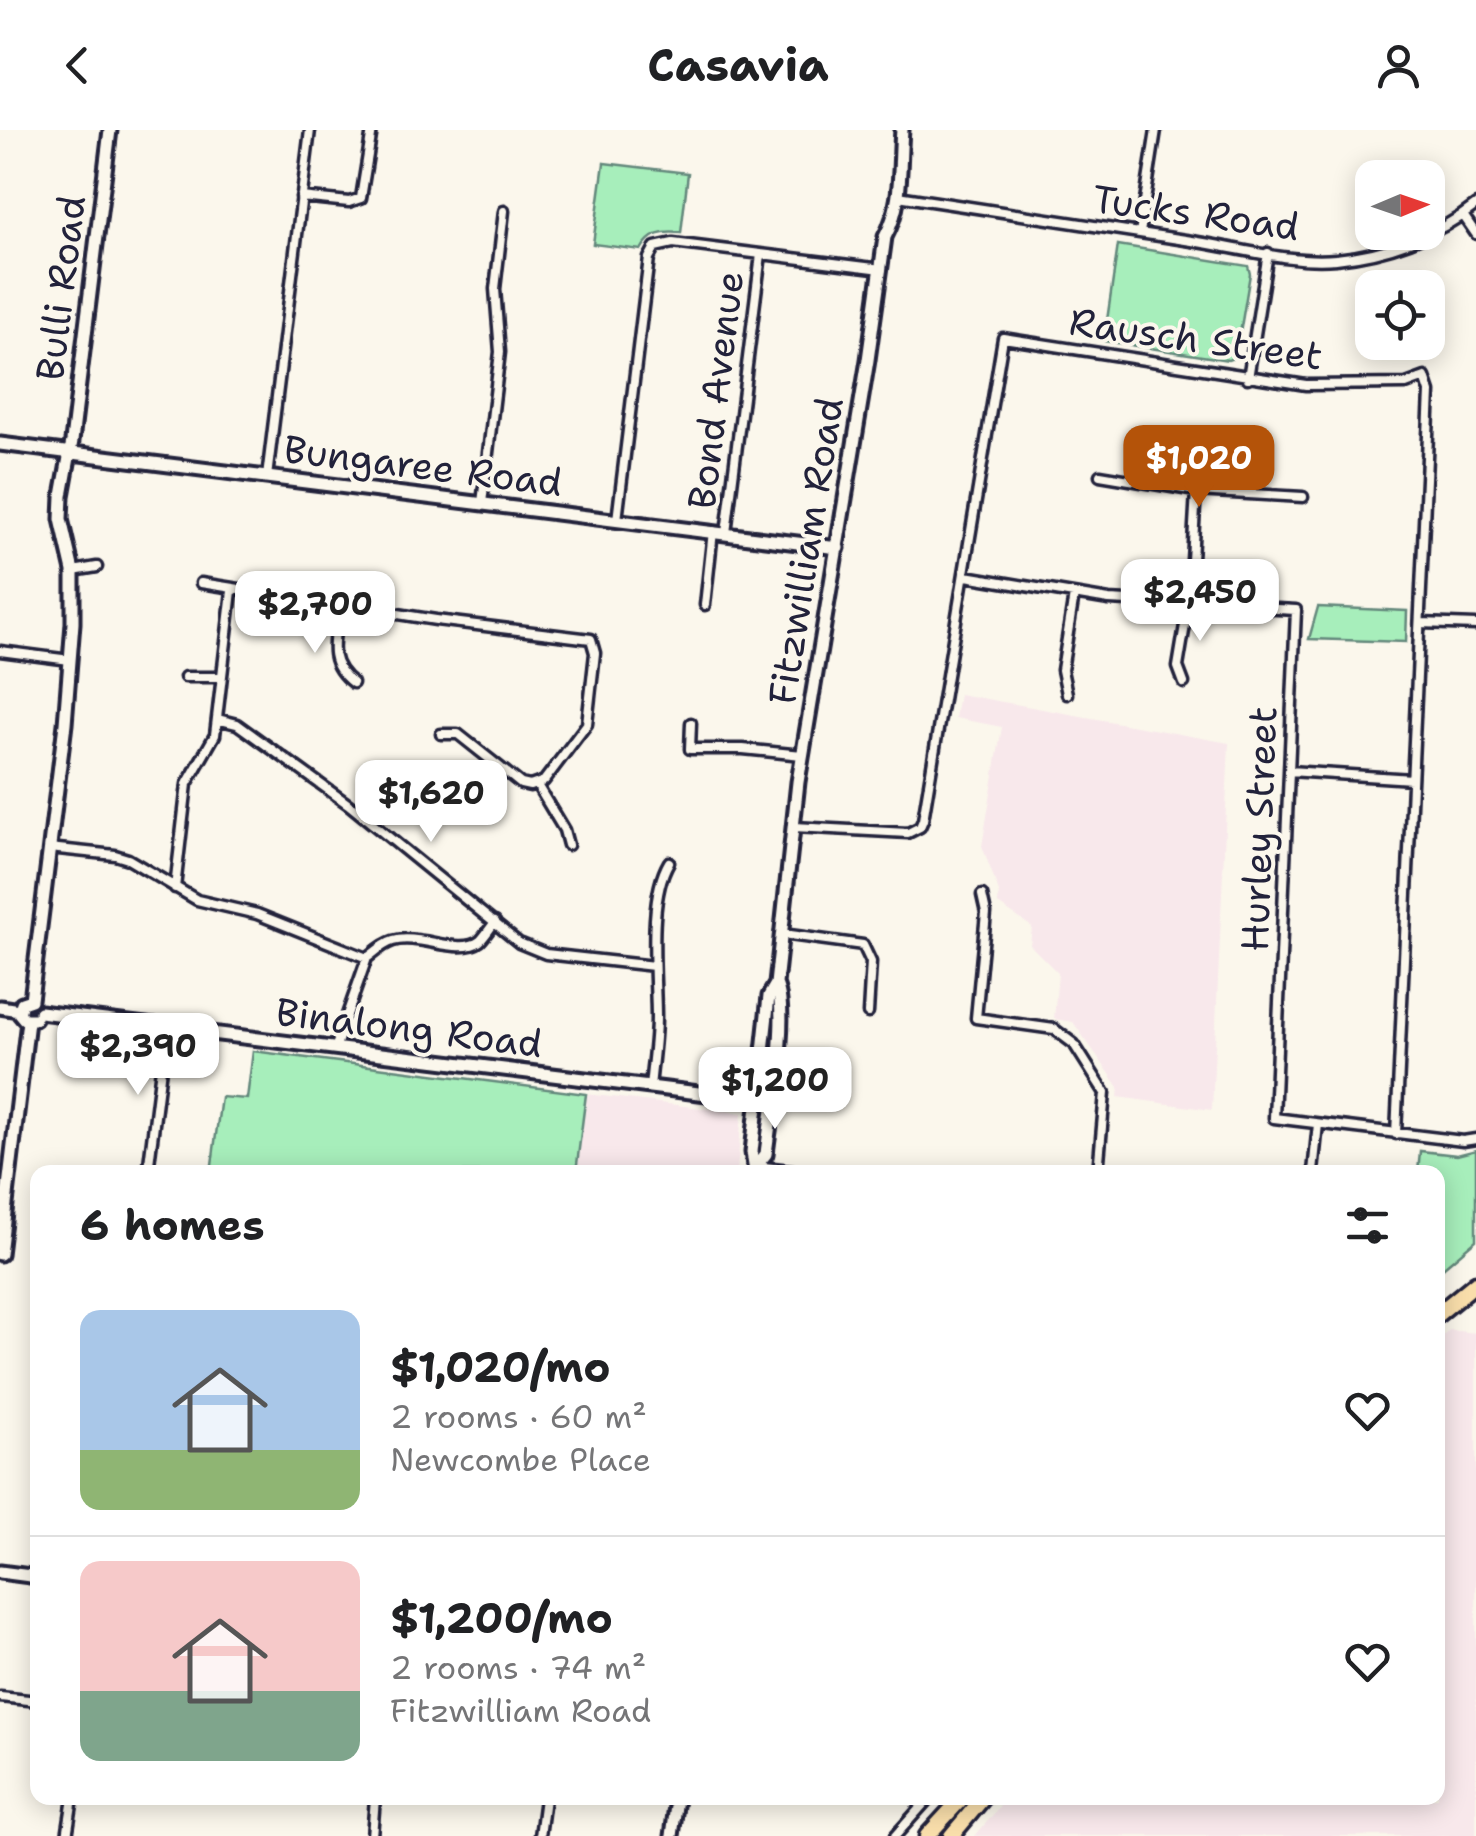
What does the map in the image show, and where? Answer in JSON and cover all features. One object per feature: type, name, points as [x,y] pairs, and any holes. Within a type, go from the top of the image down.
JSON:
[{"type":"highway","points":[[1445,1308],[1474,1284]]},
{"type":"highway","points":[[928,1836],[956,1805]]},
{"type":"highway","points":[[952,1836],[978,1805]]},
{"type":"street","name":"Bulli Road","points":[[31,1000],[70,660],[73,571],[61,509],[110,130]]},
{"type":"street","points":[[267,477],[310,130]]},
{"type":"street","points":[[301,196],[348,202],[360,198],[372,130]]},
{"type":"street","name":"Fitzwilliam Road","points":[[754,1165],[752,1152],[770,996],[776,984],[802,756],[838,548],[884,237],[893,222],[898,196],[902,130]]},
{"type":"street","points":[[1140,233],[1156,130]]},
{"type":"street","name":"Tucks Road","points":[[898,196],[1330,260],[1374,254],[1422,237],[1476,205]]},
{"type":"street","points":[[482,503],[500,352],[494,289],[504,211]]},
{"type":"street","points":[[1463,215],[1476,234]]},
{"type":"street","points":[[617,520],[651,252],[655,247],[673,243],[882,269]]},
{"type":"street","points":[[1248,378],[1268,253]]},
{"type":"street","name":"Bond Avenue","points":[[705,606],[720,532],[760,254]]},
{"type":"street","name":"Rausch Street","points":[[794,828],[908,833],[920,827],[966,576],[1003,338],[1320,386],[1406,384],[1425,378],[1430,392],[1396,1134]]},
{"type":"street","name":"Bungaree Road","points":[[0,444],[838,548]]},
{"type":"street","points":[[1100,475],[1196,491],[1303,498]]},
{"type":"street","points":[[1184,683],[1178,667],[1188,606],[1196,491]]},
{"type":"street","points":[[73,571],[97,566]]},
{"type":"street","name":"Hurley Street","points":[[966,576],[1074,596],[1296,610],[1274,1118],[1462,1142],[1476,1139]]},
{"type":"street","points":[[202,584],[591,639],[595,653],[588,724],[544,781],[537,785],[521,784],[458,734],[441,734]]},
{"type":"street","points":[[175,888],[187,784],[212,743],[217,719],[232,591]]},
{"type":"street","points":[[1067,694],[1062,670],[1074,596]]},
{"type":"street","points":[[339,606],[334,662],[339,673],[353,684]]},
{"type":"street","points":[[1421,623],[1476,626]]},
{"type":"street","points":[[0,651],[70,660]]},
{"type":"street","points":[[185,677],[221,677]]},
{"type":"street","points":[[217,719],[237,724],[348,804],[519,942],[546,954],[654,966]]},
{"type":"street","points":[[692,723],[690,749],[744,749],[802,756]]},
{"type":"street","points":[[1290,771],[1412,779]]},
{"type":"street","points":[[537,785],[568,844]]},
{"type":"street","points":[[49,848],[114,855],[208,904],[257,914],[367,958]]},
{"type":"street","points":[[650,1088],[662,874],[670,862]]},
{"type":"street","points":[[982,895],[986,913],[976,1018],[1054,1029],[1074,1044],[1105,1093],[1099,1165]]},
{"type":"street","points":[[336,1049],[367,958],[397,939],[474,944],[495,922]]},
{"type":"street","points":[[782,934],[863,945],[870,962],[868,1013]]},
{"type":"street","name":"Fitzwilliam Road","points":[[758,1165],[766,1154],[780,1024],[781,995],[776,984]]},
{"type":"street","points":[[31,1000],[40,1012],[28,1021],[19,1010],[24,1001],[31,1000]]},
{"type":"street","points":[[0,1007],[19,1010]]},
{"type":"street","name":"Binalong Road","points":[[40,1012],[772,1102]]},
{"type":"street","points":[[0,1254],[28,1021]]},
{"type":"street","points":[[149,1165],[166,1028]]},
{"type":"street","points":[[1314,1165],[1318,1124]]},
{"type":"street","points":[[0,1572],[30,1575]]},
{"type":"street","points":[[0,1697],[30,1700]]},
{"type":"street","points":[[67,1836],[72,1805]]},
{"type":"street","points":[[372,1836],[374,1805]]},
{"type":"street","points":[[540,1836],[544,1805]]},
{"type":"street","points":[[672,1836],[676,1805]]},
{"type":"street","points":[[895,1836],[923,1805]]},
{"type":"shaded area","points":[[959,694],[1229,743],[1212,1110],[1118,1097],[1119,1087],[1073,1022],[1054,1019],[1058,973],[1030,945],[1032,927],[998,904],[999,892],[982,846],[1002,727],[955,718]]},
{"type":"shaded area","points":[[586,1094],[742,1113],[738,1165],[577,1165]]},
{"type":"shaded area","points":[[1449,1330],[1476,1333],[1476,1836],[975,1836],[1001,1805],[1445,1805],[1445,1334]]},
{"type":"green space","points":[[604,163],[688,173],[681,233],[658,234],[641,250],[593,244]]},
{"type":"green space","points":[[1118,245],[1248,266],[1250,274],[1236,357],[1228,360],[1104,341]]},
{"type":"green space","points":[[1318,607],[1407,611],[1406,642],[1309,639]]},
{"type":"green space","points":[[253,1051],[586,1094],[577,1165],[212,1165],[221,1097],[247,1099]]},
{"type":"green space","points":[[1476,1150],[1476,1240],[1445,1266],[1445,1165],[1419,1165],[1420,1151],[1457,1155]]}]
